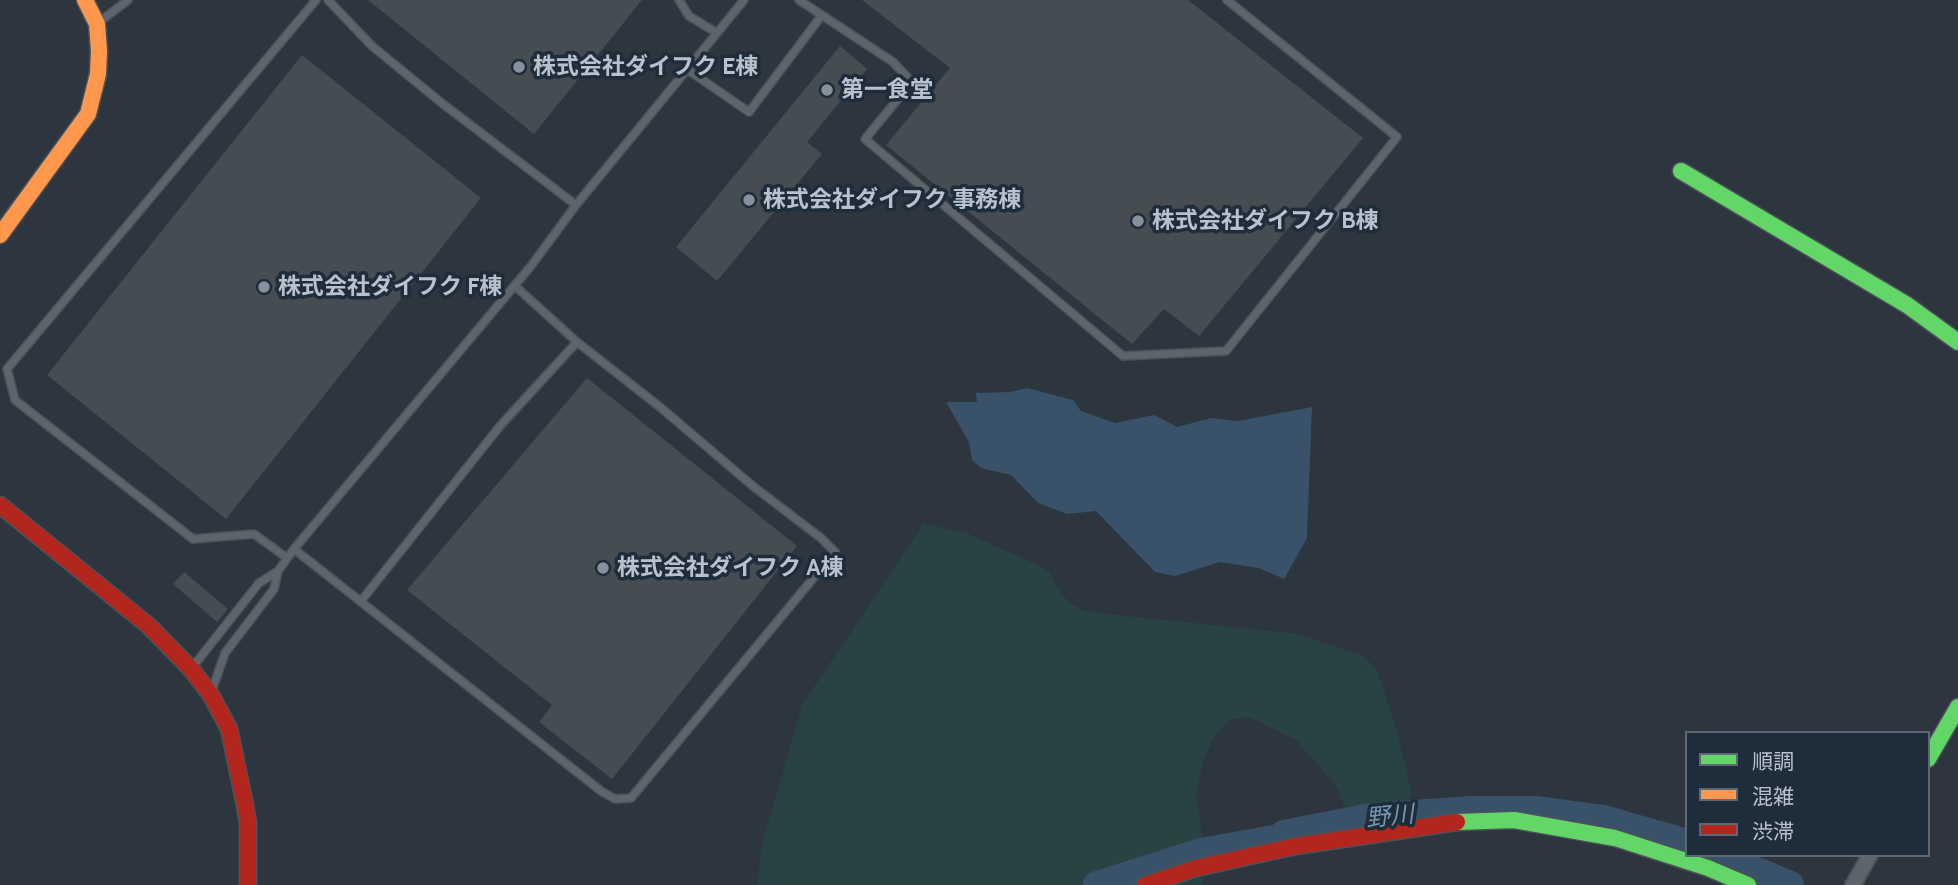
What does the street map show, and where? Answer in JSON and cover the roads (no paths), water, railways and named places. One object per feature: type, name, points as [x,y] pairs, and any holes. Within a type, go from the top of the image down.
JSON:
[{"type":"street","points":[[0,236],[88,114],[98,74],[97,24],[85,0]]},
{"type":"street","points":[[1681,171],[1906,305],[1958,342]]},
{"type":"street","points":[[0,505],[149,626],[211,694],[229,729],[244,800],[248,822],[248,885]]},
{"type":"street","points":[[1930,756],[1958,707]]},
{"type":"street","points":[[1145,885],[1196,869],[1296,846],[1429,824],[1477,821],[1514,821],[1615,838],[1709,868],[1748,885]]},
{"type":"street","points":[[1853,885],[1869,857]]},
{"type":"lane","points":[[97,24],[128,0]]},
{"type":"lane","points":[[288,558],[254,534],[193,539],[15,400],[7,369],[316,0]]},
{"type":"lane","points":[[328,0],[372,46],[576,205]]},
{"type":"lane","points":[[679,0],[689,16],[717,33]]},
{"type":"lane","points":[[191,669],[259,583],[278,571],[515,285],[576,205],[744,0]]},
{"type":"lane","points":[[799,0],[893,62],[912,82],[865,139],[1123,356],[1226,351],[1397,137],[1227,0]]},
{"type":"lane","points":[[688,70],[749,112],[822,15]]},
{"type":"lane","points":[[294,549],[601,791],[615,799],[631,798],[835,552],[660,407],[576,342],[515,285]]},
{"type":"lane","points":[[361,601],[500,426],[576,342]]},
{"type":"lane","points":[[211,694],[225,653],[274,589],[278,571]]},
{"type":"water","points":[[1027,388],[1073,400],[1081,411],[1115,423],[1154,415],[1177,427],[1211,418],[1238,421],[1312,407],[1307,538],[1284,579],[1259,568],[1220,562],[1175,576],[1155,572],[1096,511],[1067,514],[1038,503],[1011,475],[981,468],[972,460],[969,442],[946,402],[977,402],[976,393],[1010,392]]},
{"type":"waterway","name":"野川","points":[[1097,885],[1201,852],[1371,817],[1471,810],[1535,810],[1603,819],[1685,842]]},
{"type":"waterway","name":"野川","points":[[1723,857],[1790,885]]},
{"type":"place","name":"株式会社ダイフク E棟","points":[[519,67]]},
{"type":"place","name":"第一食堂","points":[[827,90]]},
{"type":"place","name":"株式会社ダイフク 事務棟","points":[[749,200]]},
{"type":"place","name":"株式会社ダイフク B棟","points":[[1138,221]]},
{"type":"place","name":"株式会社ダイフク F棟","points":[[264,287]]},
{"type":"place","name":"株式会社ダイフク A棟","points":[[603,568]]}]
